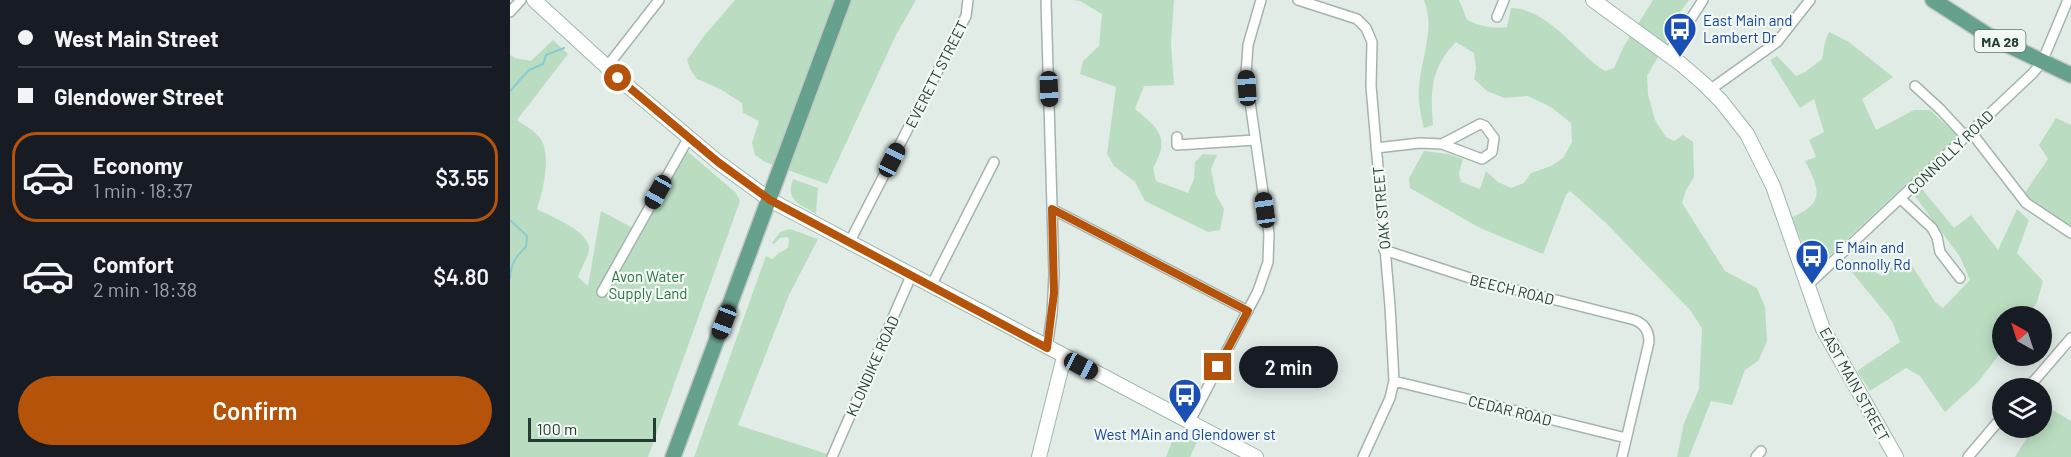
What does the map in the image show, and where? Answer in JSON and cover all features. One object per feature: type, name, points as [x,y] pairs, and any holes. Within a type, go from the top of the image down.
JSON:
[{"type":"main road","points":[[534,0],[606,68],[718,162],[770,200],[1256,457]]},
{"type":"main road","points":[[673,457],[843,0]]},
{"type":"main road","name":"EAST MAIN STREET","points":[[1593,0],[1668,54],[1711,89],[1741,126],[1773,186],[1830,345],[1896,457]]},
{"type":"main road","name":"MA 28","points":[[1933,0],[1989,36],[2071,75]]},
{"type":"main road","points":[[1039,457],[1064,357]]},
{"type":"street","points":[[510,12],[520,0]]},
{"type":"street","points":[[606,68],[659,0]]},
{"type":"street","name":"EVERETT STREET","points":[[849,243],[966,16],[968,0]]},
{"type":"street","points":[[1046,0],[1054,293],[1047,348]]},
{"type":"street","points":[[1189,423],[1264,276],[1269,248],[1269,234],[1247,88],[1246,59],[1251,31],[1261,0]]},
{"type":"street","name":"OAK STREET","points":[[1298,0],[1348,15],[1357,20],[1366,28],[1372,42],[1371,86],[1390,306],[1394,381],[1390,398],[1363,457]]},
{"type":"street","points":[[1497,17],[1504,0]]},
{"type":"street","points":[[1668,54],[1703,0]]},
{"type":"street","points":[[1711,89],[1777,42],[1810,0]]},
{"type":"street","name":"CONNOLLY ROAD","points":[[1807,286],[2034,73],[2042,62],[2068,0]]},
{"type":"street","points":[[1915,86],[1969,134],[2026,203],[2071,233]]},
{"type":"street","points":[[1376,148],[1420,143],[1442,144],[1482,159],[1492,152],[1494,138],[1485,126],[1480,124],[1442,144]]},
{"type":"street","points":[[602,292],[689,137]]},
{"type":"street","points":[[1177,137],[1177,146],[1255,140]]},
{"type":"street","points":[[931,286],[994,162]]},
{"type":"street","points":[[1901,198],[1932,228],[1940,252],[1960,278]]},
{"type":"street","points":[[1052,209],[1248,311]]},
{"type":"street","name":"BEECH ROAD","points":[[1384,250],[1473,279],[1642,323],[1648,333],[1649,342],[1626,438]]},
{"type":"street","name":"KLONDIKE ROAD","points":[[832,457],[911,276]]},
{"type":"street","points":[[2038,378],[2067,349],[2071,338]]},
{"type":"street","name":"CEDAR ROAD","points":[[1394,381],[1626,438]]},
{"type":"street","points":[[1968,457],[1992,429]]},
{"type":"street","points":[[1622,457],[1626,438]]},
{"type":"green space","points":[[735,0],[916,0],[896,35],[827,184],[765,162],[755,155],[752,143],[759,121],[743,113],[742,103],[720,89],[697,79],[690,69],[687,60]]},
{"type":"green space","points":[[1073,0],[1174,0],[1171,43],[1174,85],[1144,86],[1135,109],[1156,128],[1159,134],[1161,148],[1153,168],[1156,181],[1188,193],[1194,179],[1195,162],[1203,154],[1217,155],[1211,169],[1216,195],[1224,209],[1220,230],[1208,232],[1145,201],[1135,182],[1114,166],[1107,154],[1116,87],[1080,74],[1083,61],[1099,46],[1102,14],[1080,1]]},
{"type":"green space","points":[[1424,0],[1459,0],[1467,20],[1491,27],[1507,27],[1511,8],[1525,10],[1550,23],[1605,71],[1614,68],[1624,46],[1653,0],[1689,0],[1678,15],[1672,33],[1647,76],[1648,94],[1655,120],[1666,137],[1674,141],[1683,135],[1693,142],[1694,177],[1686,190],[1682,203],[1725,271],[1757,288],[1765,307],[1767,341],[1759,360],[1745,370],[1732,405],[1711,401],[1689,457],[1677,457],[1684,423],[1699,389],[1702,328],[1690,310],[1606,223],[1570,191],[1566,195],[1543,254],[1480,228],[1410,188],[1409,178],[1424,151],[1448,154],[1463,159],[1459,174],[1461,182],[1480,189],[1486,171],[1498,182],[1511,188],[1524,183],[1531,173],[1551,166],[1563,158],[1572,142],[1571,123],[1551,107],[1528,96],[1504,98],[1487,91],[1474,79],[1476,68],[1474,53],[1456,42],[1437,70],[1432,90],[1433,125],[1424,128],[1419,95],[1428,33]]},
{"type":"green space","points":[[1829,32],[1849,42],[1893,77],[1862,99],[1876,130],[1914,110],[1930,110],[1957,135],[1813,271],[1792,217],[1803,212],[1815,200],[1814,179],[1805,161],[1816,157],[1809,140],[1824,132],[1814,99],[1800,108],[1770,60],[1777,56],[1796,76],[1805,72],[1822,59]]},
{"type":"green space","name":"Avon Water Supply Land","points":[[553,40],[568,54],[517,120],[535,133],[544,145],[545,173],[537,209],[569,225],[588,243],[589,249],[578,277],[588,286],[601,211],[633,228],[680,145],[736,193],[740,201],[648,457],[510,457],[510,55],[531,61]]},
{"type":"green space","points":[[2056,118],[2071,125],[2071,228],[2024,194],[2048,159],[2039,145]]},
{"type":"green space","points":[[793,179],[818,188],[816,214],[793,197],[791,186]]},
{"type":"green space","points":[[1922,189],[1954,228],[1971,215],[1998,250],[2017,209],[2029,220],[2017,253],[2043,281],[2034,306],[1992,306],[1992,364],[1978,382],[1945,412],[1920,376],[1906,368],[1870,391],[1857,371],[1900,342],[1892,321],[1846,265],[1852,259],[1882,276],[1900,260],[1913,267],[1935,302],[1943,308],[1970,280],[1960,257],[1914,195]]},
{"type":"green space","points":[[790,229],[818,239],[789,295],[738,425],[827,454],[826,457],[694,457],[766,256],[772,259],[788,248],[789,239],[787,237],[772,243],[780,232]]},
{"type":"green space","points":[[2052,410],[2071,421],[2071,457],[2015,457],[2027,438],[2052,438]]},
{"type":"green space","points":[[1174,436],[1197,442],[1190,457],[1166,457]]},
{"type":"waterway","points":[[510,91],[529,70],[543,64],[546,55],[564,48]]},
{"type":"waterway","points":[[510,220],[527,236],[526,247],[514,261],[510,278]]},
{"type":"place","name":"East Main and Lambert Dr","points":[[1680,58]]},
{"type":"place","name":"E Main and Connolly Rd","points":[[1812,285]]},
{"type":"place","name":"West MAin and Glendower st","points":[[1185,424]]},
{"type":"route","points":[[618,78],[718,162],[770,200],[1047,348],[1054,293],[1052,209],[1248,311],[1218,367]]}]
